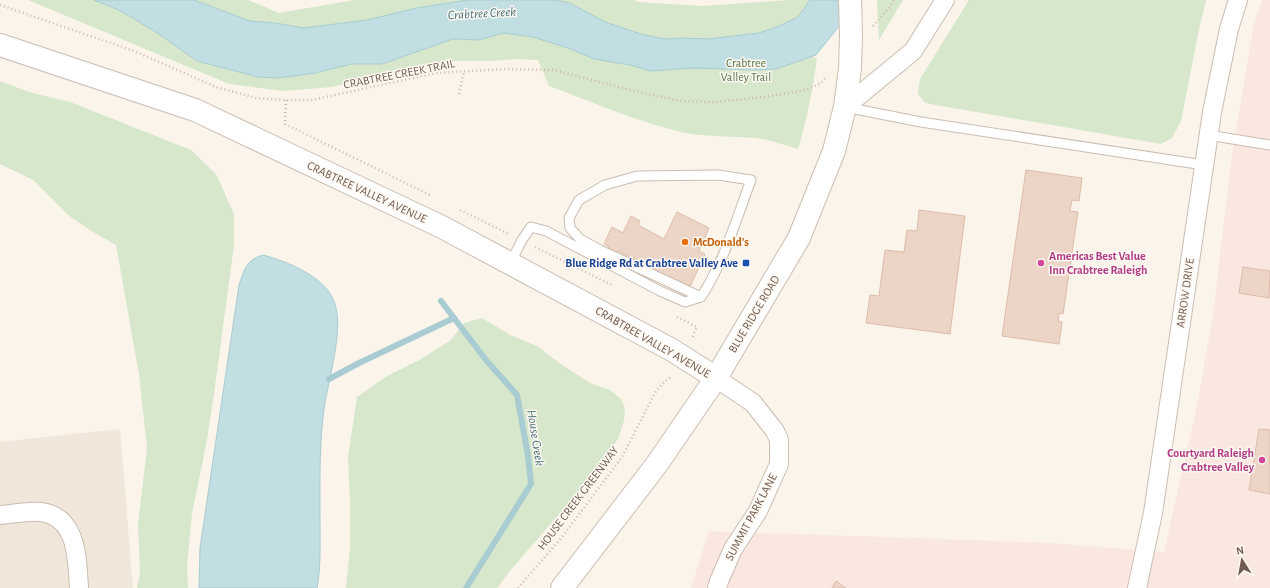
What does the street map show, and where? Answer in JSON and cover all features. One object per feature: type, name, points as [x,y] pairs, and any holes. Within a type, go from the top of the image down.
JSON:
[{"type":"street","name":"BLUE RIDGE ROAD","points":[[562,588],[657,464],[716,378],[799,238],[834,151],[845,107],[850,68],[850,0]]},
{"type":"street","points":[[845,107],[913,51],[945,0]]},
{"type":"street","name":"ARROW DRIVE","points":[[1138,588],[1153,513],[1208,135],[1229,29],[1238,0]]},
{"type":"street","name":"CRABTREE VALLEY AVENUE","points":[[0,45],[195,110],[442,227],[672,350],[716,378]]},
{"type":"street","name":"SUMMIT PARK LANE","points":[[716,378],[753,403],[775,431],[779,440],[779,464],[758,511],[733,549],[717,588]]},
{"type":"street","points":[[0,516],[38,512],[50,515],[62,521],[74,540],[79,588]]},
{"type":"lane","points":[[845,107],[921,122],[1204,165]]},
{"type":"lane","points":[[1208,135],[1270,145]]},
{"type":"lane","points":[[510,264],[522,240],[531,227],[546,231],[660,291],[685,302],[701,297],[712,279],[728,243],[751,180],[718,175],[637,176],[605,185],[580,200],[568,218],[570,228],[580,239],[600,250],[701,297]]},
{"type":"path","points":[[869,30],[890,7],[894,0]]},
{"type":"path","name":"CRABTREE CREEK TRAIL","points":[[0,5],[134,51],[216,87],[256,98],[312,100],[436,73],[505,69],[553,70],[680,101],[716,102],[763,98],[806,90],[821,83],[826,77]]},
{"type":"path","points":[[458,94],[464,71]]},
{"type":"path","points":[[286,100],[285,124],[439,200]]},
{"type":"path","points":[[460,210],[502,231]]},
{"type":"path","name":"HOUSE CREEK GREENWAY","points":[[518,588],[562,537],[622,457],[656,391],[672,376]]},
{"type":"shaded area","points":[[1262,0],[1270,0],[1270,588],[691,588],[709,531],[1050,543],[1164,552],[1197,406],[1213,315],[1231,162],[1253,28]]},
{"type":"shaded area","points":[[120,429],[133,588],[0,588],[0,442]]},
{"type":"green space","name":"Crabtree Valley Trail","points":[[28,0],[248,0],[279,13],[354,0],[634,0],[638,2],[702,6],[790,0],[818,0],[817,27],[813,57],[817,59],[814,82],[798,149],[756,138],[692,134],[656,125],[620,113],[549,86],[538,60],[516,59],[454,61],[331,87],[284,91],[229,84]]},
{"type":"green space","points":[[877,0],[903,0],[879,40]]},
{"type":"green space","points":[[969,0],[1206,0],[1181,121],[1172,138],[1161,144],[925,103],[918,94],[920,79]]},
{"type":"green space","points":[[0,81],[29,92],[70,102],[191,150],[216,174],[234,214],[234,245],[214,394],[206,445],[192,514],[187,565],[188,588],[137,588],[140,572],[138,524],[147,448],[139,374],[116,245],[68,215],[33,180],[0,164]]},
{"type":"green space","points":[[482,318],[510,335],[537,346],[562,365],[590,383],[610,390],[621,399],[625,408],[624,421],[618,439],[579,491],[497,588],[346,588],[350,548],[348,457],[357,397],[387,376],[419,360],[450,341],[464,323]]},
{"type":"water","name":"Crabtree Creek","points":[[94,0],[194,0],[250,21],[275,23],[304,28],[367,20],[417,8],[468,0],[556,0],[570,3],[605,22],[641,34],[665,39],[708,39],[759,33],[779,26],[798,17],[810,0],[860,0],[816,55],[776,69],[756,70],[694,68],[651,71],[630,65],[594,59],[568,48],[533,37],[503,33],[479,40],[453,39],[382,64],[351,64],[315,73],[279,78],[258,77],[197,61],[156,32],[119,10]]},
{"type":"water","points":[[263,255],[293,265],[313,277],[328,291],[337,310],[337,338],[324,409],[321,437],[320,555],[317,588],[199,588],[200,548],[239,285],[246,266],[257,257]]},
{"type":"building","name":"Americas Best Value Inn Crabtree Raleigh","points":[[1026,170],[1082,178],[1079,201],[1072,200],[1070,211],[1078,212],[1063,314],[1059,313],[1058,321],[1062,322],[1059,344],[1002,336]]},
{"type":"building","points":[[919,210],[965,216],[950,334],[866,323],[870,295],[879,296],[885,250],[904,252],[907,230],[917,231]]},
{"type":"building","points":[[677,212],[709,228],[699,251],[705,254],[688,291],[664,279],[665,275],[618,251],[616,256],[607,251],[609,247],[604,244],[612,227],[623,233],[631,216],[640,221],[638,225],[664,239]]},
{"type":"building","points":[[1243,267],[1270,271],[1269,298],[1239,293]]},
{"type":"building","name":"Courtyard Raleigh Crabtree Valley","points":[[1259,429],[1270,430],[1270,494],[1249,490]]},
{"type":"building","points":[[836,581],[846,588],[832,588]]},
{"type":"waterway","name":"House Creek","points":[[441,301],[486,360],[517,395],[528,456],[531,484],[466,588]]},
{"type":"waterway","points":[[329,379],[359,363],[454,318]]},
{"type":"place","name":"McDonald's","points":[[685,242]]},
{"type":"place","name":"Blue Ridge Rd at Crabtree Valley Ave","points":[[746,263]]},
{"type":"place","name":"Americas Best Value Inn Crabtree Raleigh","points":[[1041,263]]},
{"type":"place","name":"Courtyard Raleigh Crabtree Valley","points":[[1262,460]]}]
